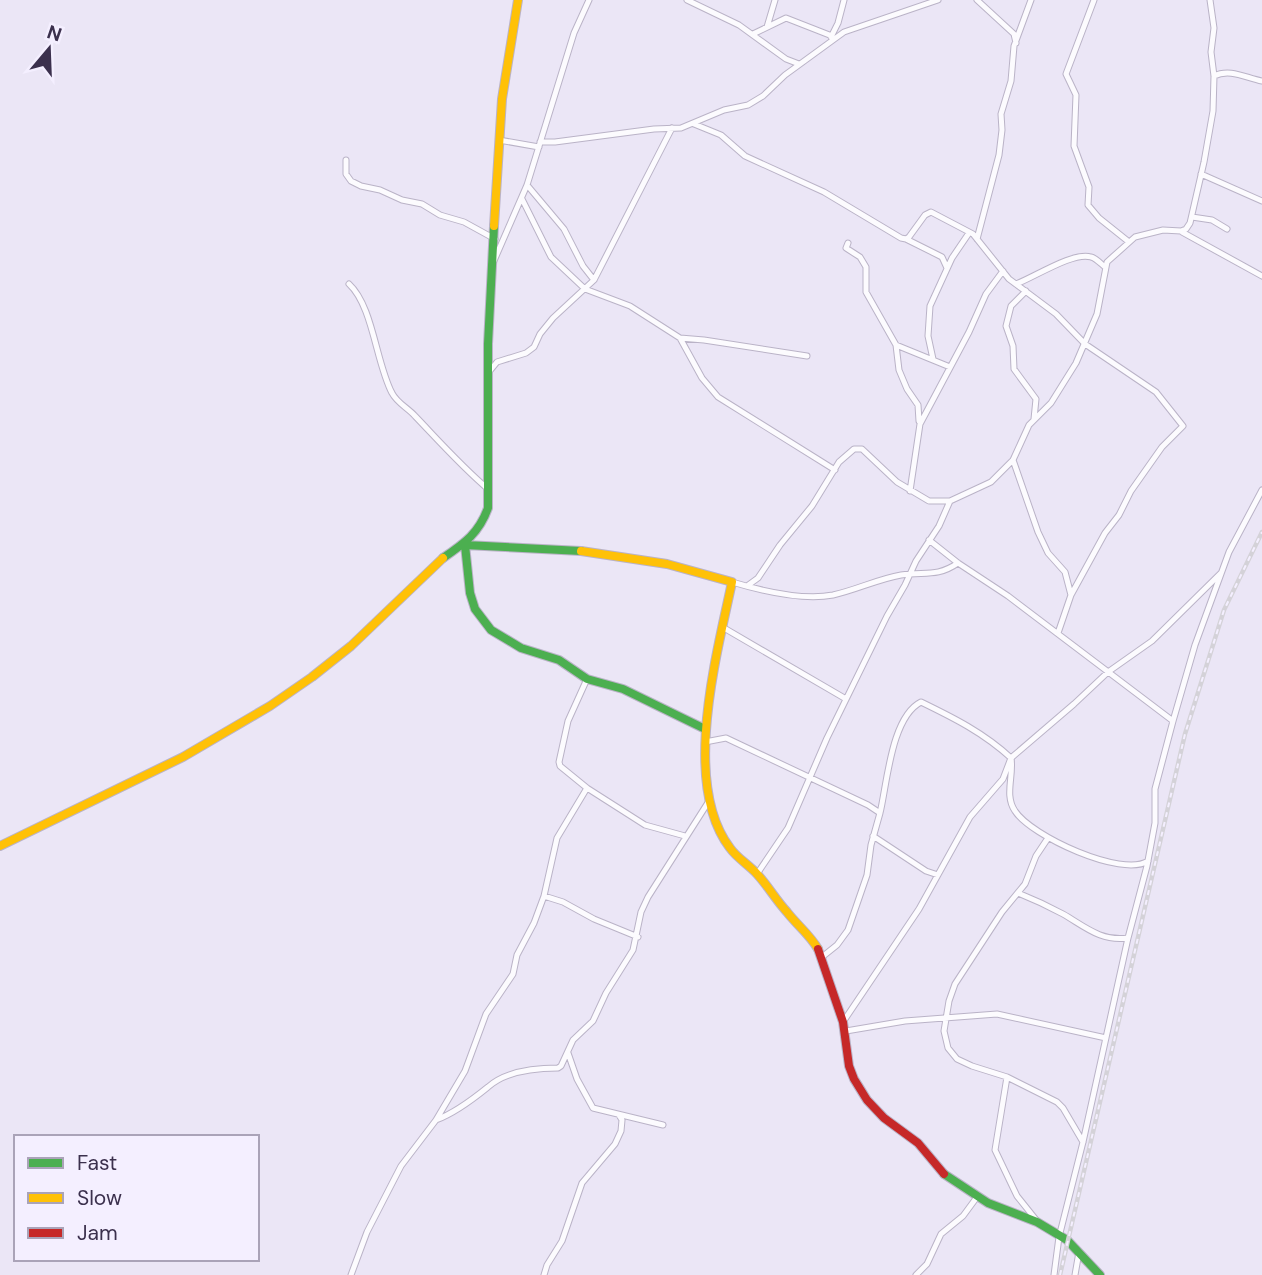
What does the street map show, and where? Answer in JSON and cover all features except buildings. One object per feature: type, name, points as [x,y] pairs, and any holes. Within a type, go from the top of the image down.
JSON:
[{"type":"street","points":[[0,846],[193,751],[292,690],[351,646],[434,565],[465,545],[479,531],[488,508],[488,373],[502,99],[518,0]]},
{"type":"street","points":[[492,275],[493,264],[527,185],[575,33],[589,0]]},
{"type":"street","points":[[687,0],[721,15],[799,64]]},
{"type":"street","points":[[767,27],[775,0]]},
{"type":"street","points":[[828,43],[838,23],[844,0]]},
{"type":"street","points":[[499,140],[540,145],[694,124],[724,110],[756,101],[799,64],[844,32],[938,0]]},
{"type":"street","points":[[977,0],[1014,34],[1016,43]]},
{"type":"street","points":[[977,239],[999,155],[1002,109],[1011,85],[1016,43],[1031,0]]},
{"type":"street","points":[[1094,0],[1066,75],[1076,95],[1074,146],[1089,187],[1088,205],[1099,218],[1129,242]]},
{"type":"street","points":[[1181,231],[1188,227],[1192,218],[1212,120],[1214,76],[1210,51],[1213,28],[1210,0]]},
{"type":"street","points":[[753,34],[786,19],[832,36]]},
{"type":"street","points":[[1214,76],[1233,73],[1262,81]]},
{"type":"street","points":[[694,124],[720,135],[745,156],[824,192],[891,233],[942,257],[948,271]]},
{"type":"street","points":[[488,373],[498,362],[526,353],[534,347],[540,334],[553,318],[594,280],[672,128]]},
{"type":"street","points":[[346,160],[347,177],[355,184],[422,204],[440,215],[464,222],[495,240]]},
{"type":"street","points":[[1201,174],[1262,201]]},
{"type":"street","points":[[527,185],[564,229],[583,266],[594,280]]},
{"type":"street","points":[[522,199],[551,257],[585,289],[630,306],[680,338],[807,356]]},
{"type":"street","points":[[906,239],[925,215],[931,212],[969,233],[1016,285],[1064,321],[1085,344],[1156,392],[1183,426],[1162,447],[1105,533],[1071,595],[1058,634]]},
{"type":"street","points":[[1192,218],[1212,220],[1227,229]]},
{"type":"street","points":[[747,586],[758,578],[849,452],[858,448],[897,482],[924,499],[950,501],[991,482],[1013,460],[1034,419],[1059,391],[1085,344],[1097,314],[1107,262],[1129,242],[1147,232],[1171,229],[1181,231],[1262,276]]},
{"type":"street","points":[[933,359],[929,343],[928,314],[952,258],[969,233]]},
{"type":"street","points":[[848,243],[846,248],[860,257],[866,267],[866,292],[896,345],[899,370],[918,405],[920,424],[910,491]]},
{"type":"street","points":[[1016,285],[1070,260],[1085,256],[1105,267]]},
{"type":"street","points":[[920,424],[986,294],[1003,271]]},
{"type":"street","points":[[349,284],[362,303],[388,385],[396,400],[488,489]]},
{"type":"street","points":[[1026,291],[1012,306],[1006,326],[1013,346],[1014,369],[1036,399],[1034,419]]},
{"type":"street","points":[[680,338],[702,378],[718,397],[835,470]]},
{"type":"street","points":[[896,345],[950,367]]},
{"type":"street","points":[[1013,460],[1038,532],[1048,553],[1065,572],[1071,595]]},
{"type":"street","points":[[1054,1275],[1059,1237],[1148,861],[1154,833],[1155,789],[1173,721],[1195,645],[1222,573],[1243,523],[1262,490]]},
{"type":"street","points":[[757,874],[781,841],[846,699],[950,501]]},
{"type":"street","points":[[929,540],[1173,721]]},
{"type":"street","points":[[465,545],[539,547],[602,554],[671,566],[785,595],[820,597],[897,576],[931,575],[958,563]]},
{"type":"street","points":[[465,545],[470,593],[482,620],[491,630],[522,648],[559,660],[587,679],[623,689],[705,729]]},
{"type":"street","points":[[845,1027],[905,931],[970,817],[1003,779],[1012,758],[1108,672],[1143,649],[1222,573]]},
{"type":"street","points":[[732,582],[709,695],[705,729],[709,800],[718,830],[741,862],[770,888],[780,905],[812,939],[822,957],[845,1027],[849,1066],[867,1100],[884,1118],[918,1143],[937,1168],[977,1197],[1037,1222],[1068,1240],[1100,1275]]},
{"type":"street","points":[[724,628],[846,699]]},
{"type":"street","points":[[587,679],[568,721],[560,766],[587,788],[645,825],[685,836]]},
{"type":"street","points":[[822,957],[837,945],[848,930],[867,875],[891,754],[901,728],[918,703],[940,709],[974,728],[1012,758]]},
{"type":"street","points":[[705,742],[726,738],[880,813]]},
{"type":"street","points":[[1012,758],[1011,802],[1017,814],[1048,838],[1108,864],[1141,865],[1148,861]]},
{"type":"street","points":[[351,1275],[367,1232],[401,1166],[436,1120],[470,1060],[489,1007],[513,974],[517,955],[534,923],[544,895],[557,838],[587,788]]},
{"type":"street","points":[[436,1120],[511,1075],[531,1069],[558,1068],[573,1040],[593,1021],[606,993],[634,950],[639,921],[648,897],[709,800]]},
{"type":"street","points":[[873,836],[926,871],[938,875]]},
{"type":"street","points":[[1048,838],[1036,856],[1025,884],[1002,912],[955,984],[944,1031],[948,1048],[957,1059],[1007,1077],[1057,1102],[1083,1142]]},
{"type":"street","points":[[1017,893],[1055,910],[1099,936],[1128,938]]},
{"type":"street","points":[[544,895],[638,937]]},
{"type":"street","points":[[845,1027],[977,1015],[1009,1016],[1106,1038]]},
{"type":"street","points":[[568,1053],[593,1108],[663,1125]]},
{"type":"street","points":[[1007,1077],[995,1150],[1017,1196],[1037,1222]]},
{"type":"street","points":[[544,1275],[562,1241],[582,1183],[618,1138],[622,1120],[619,1115]]},
{"type":"street","points":[[916,1275],[927,1264],[941,1234],[963,1216],[977,1197]]},
{"type":"street","points":[[1075,1275],[1079,1252]]},
{"type":"railway","points":[[1060,1275],[1185,734],[1224,610],[1262,532]]},
{"type":"traffic: fast","points":[[443,558],[470,537],[488,508],[488,344],[494,226]]},
{"type":"traffic: fast","points":[[581,551],[465,545],[470,593],[475,609],[491,630],[521,648],[559,660],[587,679],[623,689],[705,729]]},
{"type":"traffic: fast","points":[[944,1174],[988,1203],[1037,1222],[1067,1240],[1100,1275]]},
{"type":"traffic: slow","points":[[494,226],[502,99],[518,0]]},
{"type":"traffic: slow","points":[[581,551],[667,564],[732,582],[718,645],[707,718],[705,755],[708,790],[715,821],[730,848],[761,879],[818,949]]},
{"type":"traffic: slow","points":[[0,846],[183,757],[270,706],[351,646],[443,558]]},
{"type":"traffic: jam","points":[[818,949],[843,1022],[849,1066],[854,1079],[867,1100],[884,1118],[918,1143],[944,1174]]}]
